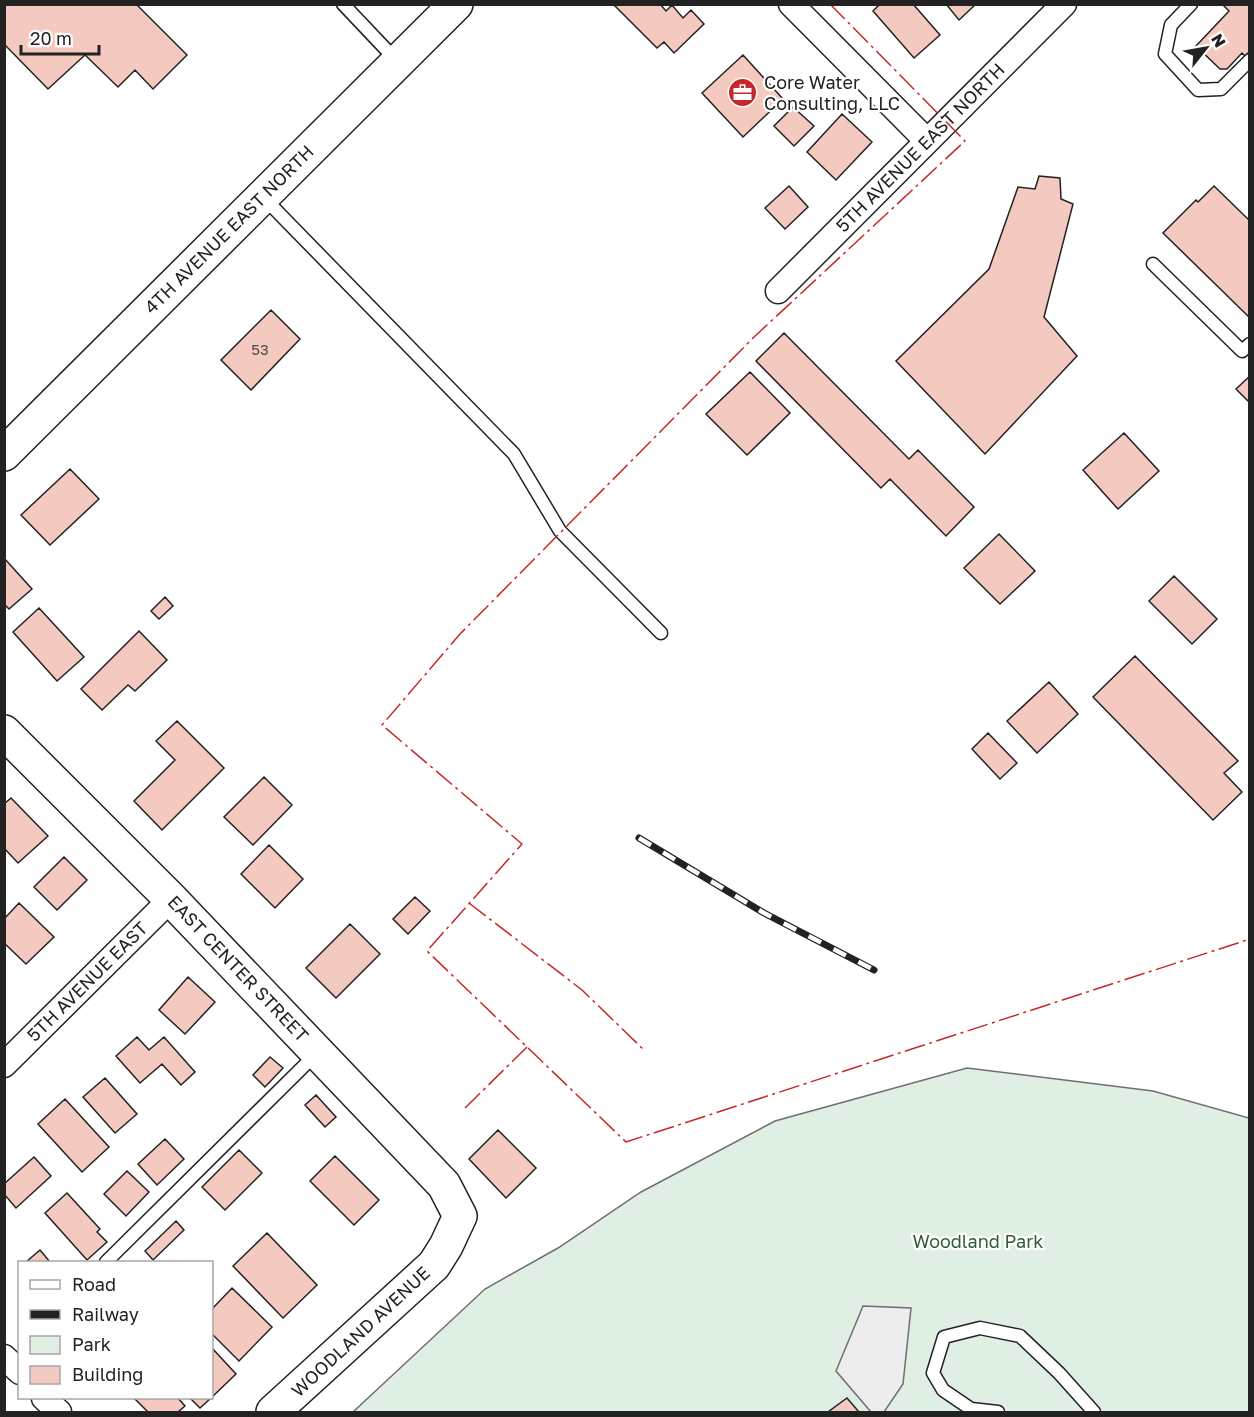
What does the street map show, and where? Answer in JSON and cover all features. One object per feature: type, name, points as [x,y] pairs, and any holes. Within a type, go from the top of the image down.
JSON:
[{"type":"street","name":"4TH AVENUE EAST NORTH","points":[[4,454],[456,4]]},
{"type":"street","points":[[791,4],[927,141]]},
{"type":"street","name":"5TH AVENUE EAST NORTH","points":[[778,291],[1064,4]]},
{"type":"street","name":"EAST CENTER STREET","points":[[8,743],[171,899],[318,1052],[444,1185],[460,1216]]},
{"type":"street","name":"5TH AVENUE EAST","points":[[4,1065],[171,899]]},
{"type":"street","name":"WOODLAND AVENUE","points":[[273,1413],[434,1265],[460,1216]]},
{"type":"street","points":[[45,1399],[59,1413]]},
{"type":"lane","points":[[343,4],[398,62]]},
{"type":"lane","points":[[1191,4],[1171,25],[1165,54],[1198,90],[1221,88],[1250,60]]},
{"type":"lane","points":[[263,197],[514,453],[561,531],[661,633]]},
{"type":"lane","points":[[1153,264],[1242,351],[1250,344]]},
{"type":"lane","points":[[108,1261],[318,1052]]},
{"type":"lane","points":[[998,1413],[971,1409],[943,1390],[933,1373],[944,1337],[980,1328],[1020,1336],[1059,1373],[1094,1413]]},
{"type":"green space","name":"Woodland Park","points":[[967,1068],[1153,1091],[1249,1118],[1249,1412],[353,1412],[485,1289],[558,1248],[641,1192],[775,1121]]},
{"type":"shaded area","points":[[863,1306],[911,1308],[903,1384],[884,1412],[871,1412],[836,1371]]},
{"type":"building","points":[[4,4],[136,4],[187,55],[153,89],[135,70],[118,87],[85,55],[48,89],[4,44]]},
{"type":"building","points":[[613,4],[660,4],[666,11],[672,5],[683,18],[691,10],[704,24],[674,53],[664,42],[657,48]]},
{"type":"building","points":[[880,4],[913,4],[940,35],[914,58],[873,11]]},
{"type":"building","points":[[946,4],[976,4],[959,20]]},
{"type":"building","points":[[1226,4],[1250,4],[1250,51],[1245,56],[1242,53],[1227,69],[1220,69],[1196,46],[1229,11],[1224,6]]},
{"type":"building","points":[[743,55],[783,99],[743,137],[702,93]]},
{"type":"building","points":[[793,107],[814,126],[794,146],[774,126]]},
{"type":"building","points":[[842,114],[872,142],[836,180],[807,152]]},
{"type":"building","points":[[1039,176],[1060,178],[1061,199],[1073,204],[1044,317],[1077,356],[985,454],[896,361],[989,269],[1018,187],[1035,189]]},
{"type":"building","points":[[789,186],[808,207],[785,229],[765,208]]},
{"type":"building","points":[[1214,186],[1250,221],[1250,318],[1163,233],[1196,200],[1198,202]]},
{"type":"building","points":[[271,310],[300,339],[251,390],[221,360]]},
{"type":"building","points":[[784,333],[909,459],[918,450],[974,507],[946,536],[890,479],[881,488],[756,361]]},
{"type":"building","points":[[750,372],[790,413],[747,455],[706,414]]},
{"type":"building","points":[[1250,376],[1250,403],[1236,389]]},
{"type":"building","points":[[1124,433],[1159,471],[1118,509],[1083,470]]},
{"type":"building","points":[[70,469],[99,499],[50,545],[21,515]]},
{"type":"building","points":[[999,534],[1035,571],[1000,604],[964,568]]},
{"type":"building","points":[[4,558],[32,589],[9,609],[4,604]]},
{"type":"building","points":[[1174,576],[1217,619],[1192,644],[1149,601]]},
{"type":"building","points":[[165,597],[173,606],[159,619],[151,611]]},
{"type":"building","points":[[39,608],[84,657],[57,681],[13,632]]},
{"type":"building","points":[[139,631],[167,660],[135,691],[128,685],[102,710],[81,689]]},
{"type":"building","points":[[1135,656],[1238,761],[1224,773],[1242,792],[1213,820],[1093,697]]},
{"type":"building","points":[[1049,682],[1078,714],[1037,753],[1007,721]]},
{"type":"building","points":[[177,721],[224,768],[162,830],[134,801],[175,760],[156,741]]},
{"type":"building","points":[[988,733],[1017,763],[1000,779],[972,749]]},
{"type":"building","points":[[264,777],[292,805],[253,845],[224,817]]},
{"type":"building","points":[[11,798],[48,836],[18,863],[4,848],[4,804]]},
{"type":"building","points":[[269,845],[303,879],[275,908],[241,874]]},
{"type":"building","points":[[64,857],[87,880],[57,910],[34,887]]},
{"type":"building","points":[[415,897],[430,911],[408,934],[393,919]]},
{"type":"building","points":[[19,903],[54,937],[26,964],[4,943],[4,919]]},
{"type":"building","points":[[350,924],[380,954],[336,998],[306,968]]},
{"type":"building","points":[[188,977],[215,1002],[185,1034],[159,1010]]},
{"type":"building","points":[[137,1037],[149,1050],[164,1037],[195,1072],[181,1085],[162,1064],[140,1083],[116,1056]]},
{"type":"building","points":[[270,1057],[283,1068],[265,1087],[253,1075]]},
{"type":"building","points":[[105,1078],[137,1114],[115,1133],[83,1097]]},
{"type":"building","points":[[316,1095],[336,1117],[325,1127],[305,1105]]},
{"type":"building","points":[[65,1099],[109,1147],[82,1172],[38,1124]]},
{"type":"building","points":[[498,1130],[536,1168],[506,1198],[469,1159]]},
{"type":"building","points":[[165,1139],[184,1159],[157,1185],[138,1164]]},
{"type":"building","points":[[239,1150],[262,1173],[225,1210],[202,1187]]},
{"type":"building","points":[[335,1156],[379,1200],[354,1225],[310,1181]]},
{"type":"building","points":[[34,1157],[51,1176],[16,1208],[4,1194],[4,1184]]},
{"type":"building","points":[[127,1171],[149,1192],[126,1216],[104,1194]]},
{"type":"building","points":[[67,1193],[100,1229],[97,1232],[107,1242],[87,1260],[45,1213]]},
{"type":"building","points":[[176,1221],[184,1230],[153,1260],[145,1251]]},
{"type":"building","points":[[267,1233],[317,1285],[283,1318],[233,1266]]},
{"type":"building","points":[[40,1250],[49,1261],[27,1261]]},
{"type":"building","points":[[232,1288],[272,1327],[239,1361],[213,1335],[213,1308]]},
{"type":"building","points":[[213,1349],[236,1374],[213,1396]]},
{"type":"building","points":[[847,1398],[859,1412],[828,1412]]},
{"type":"building","points":[[135,1399],[179,1399],[185,1406],[178,1412],[148,1412]]},
{"type":"building","points":[[191,1399],[210,1399],[200,1408]]},
{"type":"railway","points":[[639,838],[764,913],[874,970]]},
{"type":"power","points":[[830,4],[965,141],[753,338],[460,634],[382,725],[522,844],[427,951],[626,1142],[1250,939]]},
{"type":"power","points":[[469,903],[582,990],[644,1050]]},
{"type":"power","points":[[465,1108],[527,1047]]},
{"type":"place","name":"Core Water Consulting, LLC","points":[[743,93]]}]
